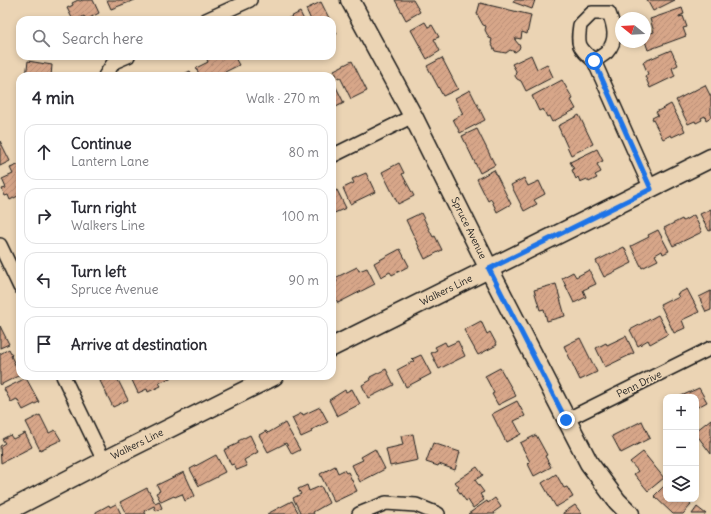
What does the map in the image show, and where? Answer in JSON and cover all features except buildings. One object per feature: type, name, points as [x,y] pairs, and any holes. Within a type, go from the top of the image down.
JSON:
[{"type":"main road","name":"Spruce Avenue","points":[[350,0],[413,116],[489,269],[589,463],[617,501],[630,514]]},
{"type":"main road","name":"Walkers Line","points":[[336,345],[711,158]]},
{"type":"main road","name":"Walkers Line","points":[[2,514],[266,380]]},
{"type":"street","points":[[215,16],[250,0]]},
{"type":"street","points":[[108,72],[114,62],[119,60]]},
{"type":"street","points":[[594,61],[651,189]]},
{"type":"street","points":[[336,154],[413,116]]},
{"type":"street","points":[[0,245],[16,279]]},
{"type":"street","name":"Penn Drive","points":[[566,420],[711,348]]},
{"type":"street","points":[[65,380],[104,461]]},
{"type":"street","points":[[360,514],[386,503],[416,505],[438,514]]},
{"type":"route","points":[[566,420],[489,269],[651,189],[594,61]]}]
